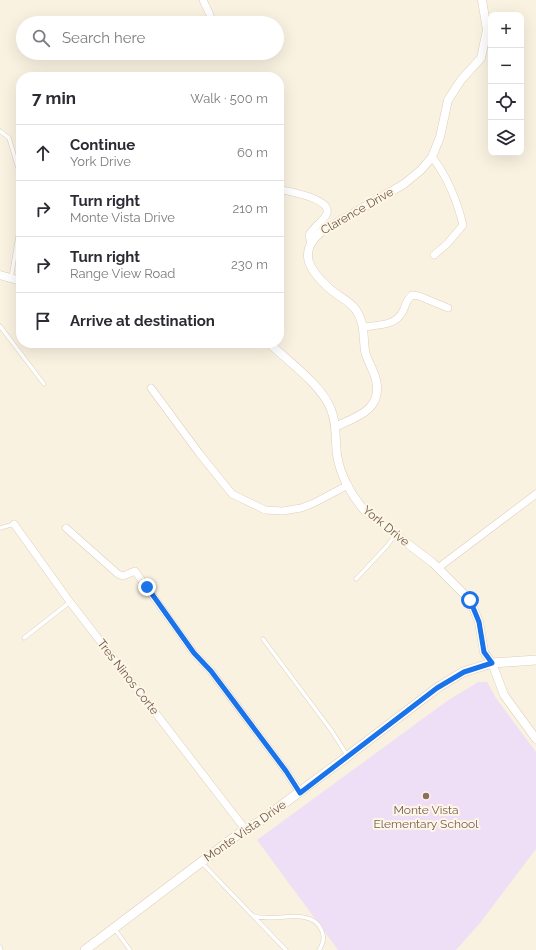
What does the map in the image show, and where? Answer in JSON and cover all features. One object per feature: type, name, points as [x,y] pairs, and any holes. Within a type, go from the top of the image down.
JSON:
[{"type":"main road","name":"Monte Vista Drive","points":[[85,950],[245,828],[259,822],[300,793],[437,688],[464,672],[492,663],[536,660]]},
{"type":"street","points":[[203,0],[210,16]]},
{"type":"street","name":"Clarence Drive","points":[[335,427],[366,412],[377,396],[376,380],[365,353],[362,321],[356,310],[330,289],[314,272],[308,262],[308,250],[314,237],[404,184],[421,170],[432,157],[440,138],[448,100],[461,80],[481,58],[487,30],[482,0]]},
{"type":"street","points":[[432,157],[441,169],[453,195],[463,225],[447,244],[434,255]]},
{"type":"street","points":[[284,190],[311,197],[325,206],[327,210],[326,214],[311,230],[309,235],[311,244]]},
{"type":"street","points":[[0,275],[16,280]]},
{"type":"street","points":[[363,327],[394,322],[399,318],[407,299],[412,295],[419,296],[448,308]]},
{"type":"street","name":"York Drive","points":[[274,348],[319,389],[330,406],[334,416],[337,456],[341,471],[357,503],[366,512],[438,568],[470,600],[479,622],[484,652],[492,663],[504,695],[536,739]]},
{"type":"street","points":[[151,388],[199,453],[232,494],[265,510],[283,511],[301,508],[314,503],[348,485]]},
{"type":"street","points":[[438,568],[536,494]]},
{"type":"street","name":"Tres Ninos Corte","points":[[14,524],[70,602],[245,828]]},
{"type":"street","points":[[66,528],[118,574],[122,576],[135,571],[194,653],[211,671],[286,771],[300,793]]},
{"type":"lane","points":[[0,131],[9,138],[16,161]]},
{"type":"lane","points":[[0,326],[16,347]]},
{"type":"lane","points":[[17,348],[44,384]]},
{"type":"lane","points":[[0,528],[14,524]]},
{"type":"lane","points":[[356,580],[387,546],[395,534]]},
{"type":"lane","points":[[24,638],[70,602]]},
{"type":"lane","points":[[263,639],[349,756]]},
{"type":"lane","points":[[200,862],[286,950]]},
{"type":"lane","points":[[251,915],[265,918],[308,918],[316,922],[322,932],[323,940],[319,950]]},
{"type":"lane","points":[[114,927],[130,950]]},
{"type":"shaded area","name":"Monte Vista Elementary School","points":[[478,682],[487,682],[496,698],[536,752],[536,849],[480,923],[456,950],[338,950],[257,840],[447,701]]},
{"type":"place","name":"Monte Vista Elementary School","points":[[426,796]]},
{"type":"route","points":[[147,587],[194,653],[211,671],[286,771],[300,793],[437,688],[464,672],[492,663],[484,652],[479,622],[476,611],[470,600]]}]
